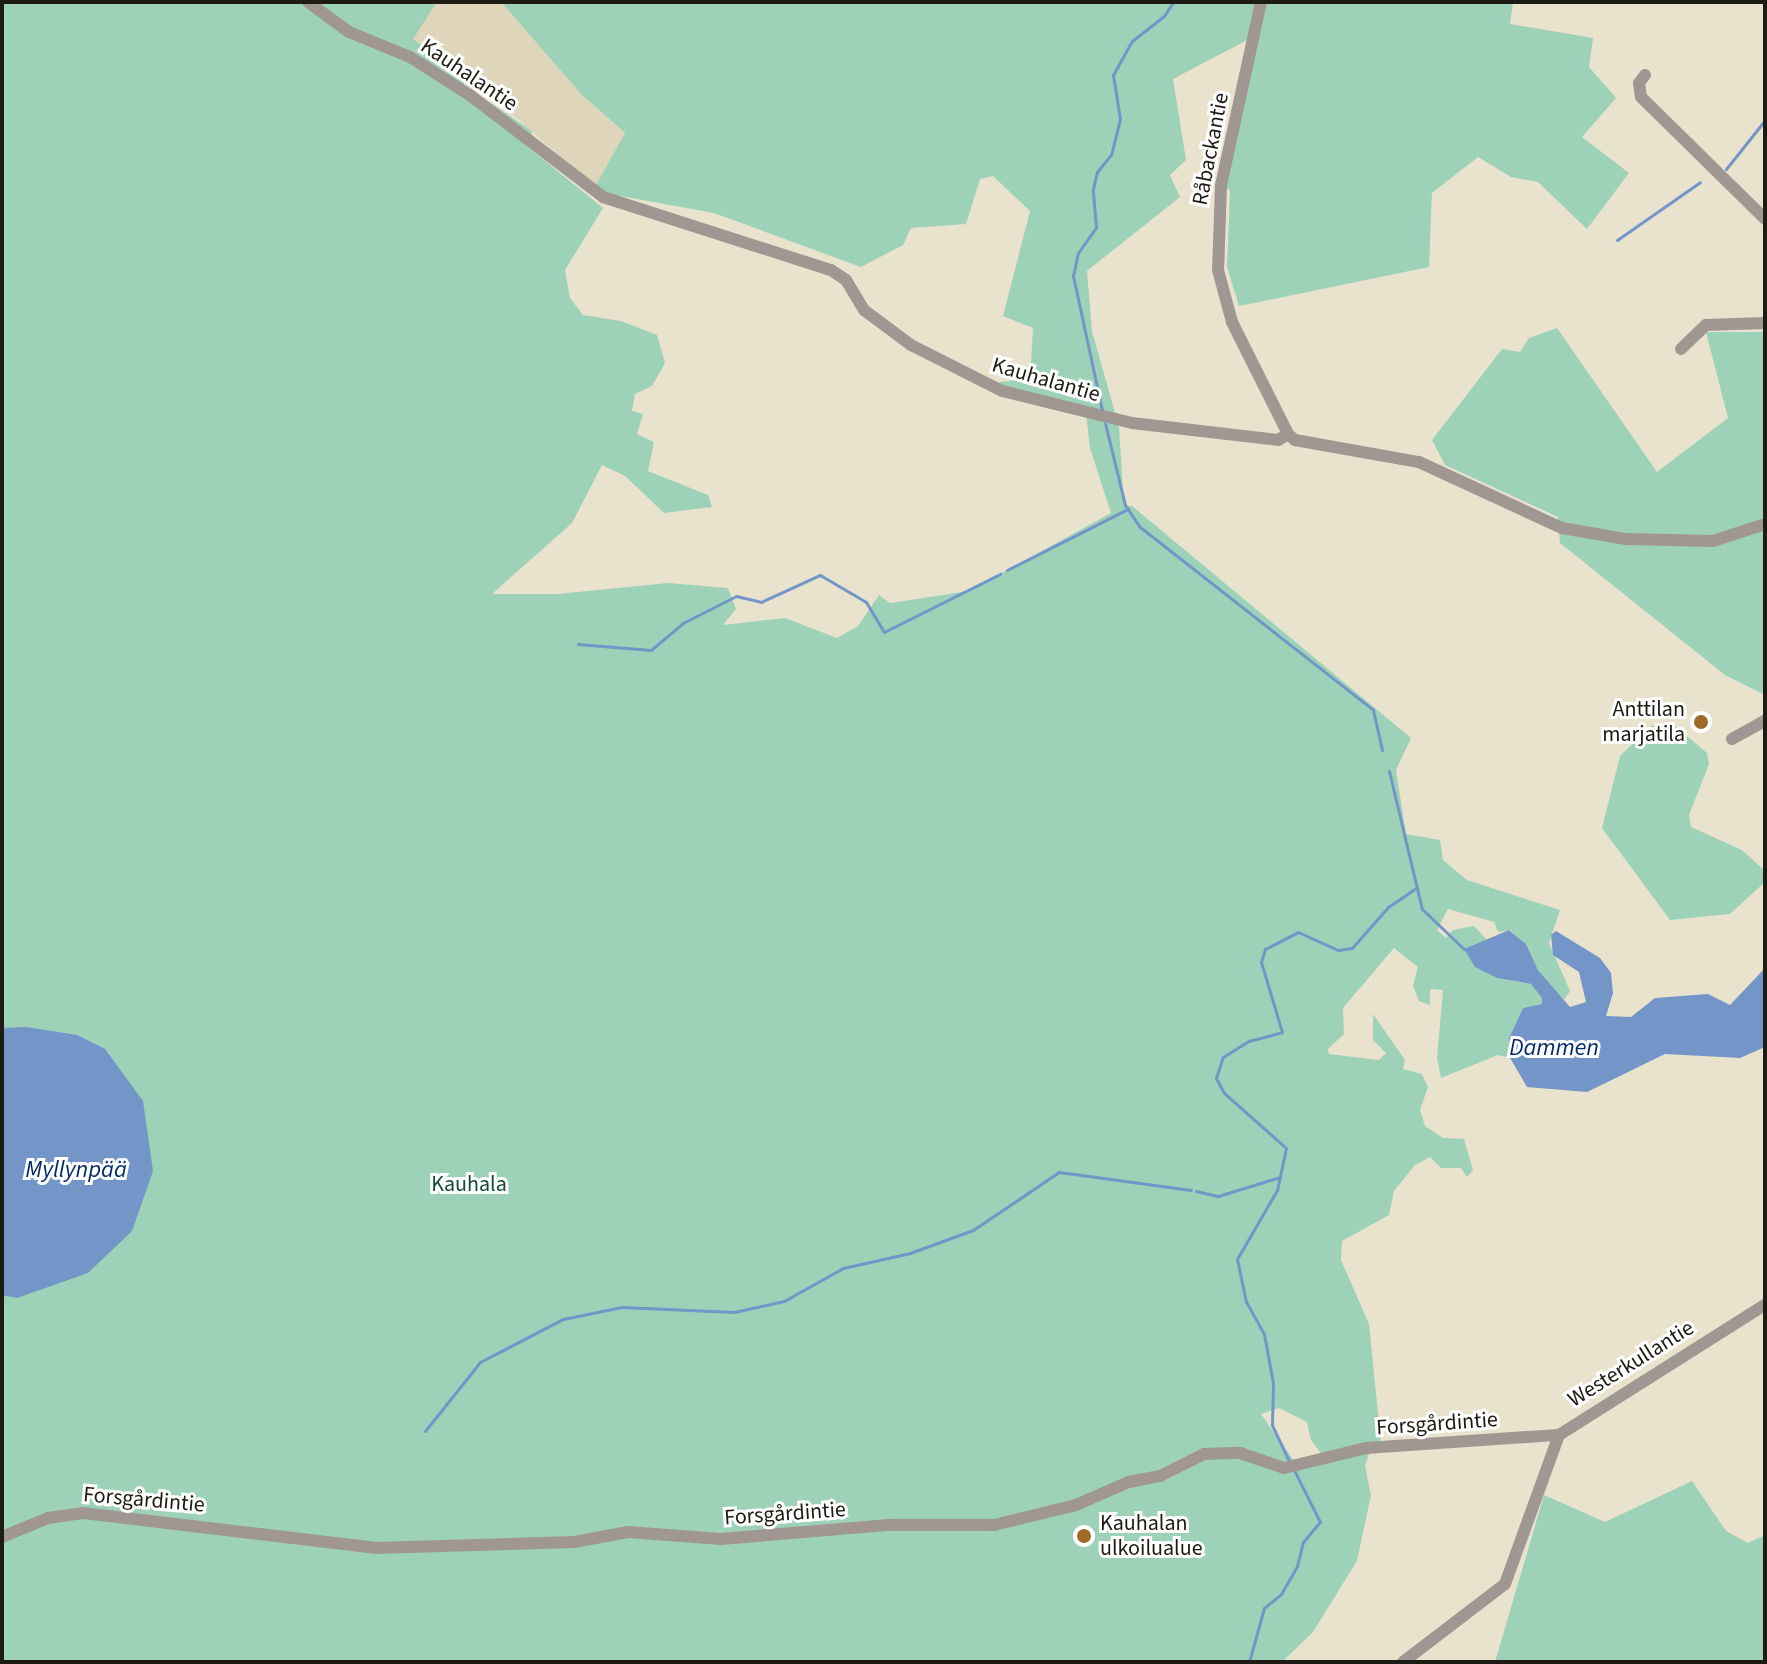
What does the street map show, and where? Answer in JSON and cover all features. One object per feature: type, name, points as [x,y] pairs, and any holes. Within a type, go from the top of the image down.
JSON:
[{"type":"street","name":"Kauhalantie","points":[[308,2],[349,32],[410,57],[471,96],[603,197],[831,270],[883,325],[978,381],[1132,423],[1278,440],[1288,434],[1295,440],[1419,462],[1562,528],[1626,539],[1713,541],[1765,524]]},
{"type":"street","name":"Råbackantie","points":[[1261,2],[1221,186],[1218,270],[1232,322],[1288,434]]},
{"type":"street","points":[[1645,75],[1639,83],[1641,97],[1765,219]]},
{"type":"street","points":[[1681,349],[1706,325],[1765,323]]},
{"type":"street","points":[[1732,739],[1765,721]]},
{"type":"street","name":"Westerkullantie","points":[[1403,1662],[1505,1584],[1559,1435],[1765,1305]]},
{"type":"street","name":"Forsgårdintie","points":[[2,1537],[48,1518],[83,1513],[375,1548],[574,1542],[628,1532],[721,1539],[889,1525],[994,1525],[1076,1505],[1129,1482],[1160,1476],[1204,1454],[1240,1453],[1284,1468],[1366,1448],[1559,1435]]},
{"type":"shaded area","points":[[437,2],[501,2],[582,95],[625,134],[595,187],[511,113],[463,84],[412,38]]},
{"type":"green space","name":"Kauhala","points":[[2,2],[437,2],[413,39],[466,77],[464,85],[532,131],[528,147],[603,208],[565,270],[570,298],[583,315],[621,321],[657,335],[665,363],[652,386],[635,394],[632,411],[643,414],[637,434],[654,442],[648,471],[708,495],[712,507],[664,513],[625,476],[602,465],[572,523],[492,594],[557,594],[668,583],[728,588],[736,609],[723,625],[785,618],[837,638],[858,626],[879,595],[890,603],[969,591],[1111,513],[1090,448],[1086,413],[998,387],[1000,382],[1018,380],[1031,361],[1033,328],[1003,316],[1030,211],[993,176],[980,179],[966,224],[911,228],[903,245],[861,267],[714,213],[604,193],[595,187],[625,133],[582,95],[501,2],[1513,2],[1510,24],[1593,38],[1589,67],[1616,98],[1582,137],[1629,173],[1587,229],[1538,182],[1511,177],[1478,157],[1432,193],[1429,267],[1239,306],[1227,267],[1230,190],[1221,186],[1253,37],[1173,79],[1186,160],[1170,175],[1180,197],[1087,271],[1092,331],[1119,427],[1124,506],[1132,506],[1411,738],[1396,770],[1406,834],[1440,840],[1443,860],[1467,880],[1560,910],[1549,943],[1570,991],[1564,1000],[1538,970],[1526,944],[1510,930],[1498,932],[1494,922],[1448,909],[1437,930],[1446,938],[1453,930],[1474,926],[1487,940],[1473,945],[1497,978],[1531,984],[1543,998],[1542,1004],[1523,1008],[1509,1038],[1510,1058],[1498,1055],[1441,1078],[1437,1058],[1443,990],[1430,989],[1430,1005],[1419,1001],[1413,986],[1418,967],[1394,948],[1343,1008],[1344,1034],[1328,1049],[1329,1054],[1379,1060],[1386,1053],[1373,1040],[1373,1014],[1405,1060],[1403,1069],[1422,1074],[1428,1087],[1420,1110],[1425,1126],[1443,1138],[1464,1139],[1473,1170],[1467,1177],[1461,1168],[1441,1168],[1430,1157],[1415,1165],[1394,1191],[1389,1215],[1342,1241],[1341,1260],[1369,1324],[1381,1443],[1323,1456],[1311,1440],[1307,1422],[1279,1408],[1261,1414],[1294,1461],[1370,1451],[1365,1466],[1371,1495],[1357,1561],[1313,1632],[1282,1662],[2,1662]]},
{"type":"green space","points":[[1557,328],[1657,472],[1728,418],[1706,332],[1765,332],[1765,695],[1725,675],[1560,543],[1558,517],[1445,465],[1432,440],[1502,349],[1520,352],[1529,338]]},
{"type":"green space","points":[[1674,725],[1707,753],[1709,764],[1689,815],[1691,827],[1742,850],[1765,871],[1765,882],[1730,914],[1670,920],[1602,828],[1620,756],[1651,726]]},
{"type":"green space","points":[[1692,1481],[1726,1531],[1748,1543],[1765,1535],[1765,1662],[1495,1662],[1544,1495],[1605,1522]]},
{"type":"water","name":"Dammen","points":[[1509,930],[1526,944],[1538,970],[1570,1007],[1586,1002],[1579,972],[1553,955],[1551,935],[1556,931],[1600,958],[1611,973],[1613,993],[1606,1016],[1631,1017],[1655,998],[1708,994],[1730,1005],[1765,968],[1765,1047],[1740,1058],[1665,1054],[1587,1092],[1527,1087],[1510,1058],[1509,1038],[1523,1008],[1542,1004],[1542,998],[1531,984],[1497,978],[1475,967],[1464,949]]},
{"type":"water","name":"Myllynpää","points":[[26,1027],[77,1035],[105,1049],[143,1101],[153,1171],[132,1231],[88,1273],[17,1298],[2,1295],[2,1028]]},
{"type":"waterway","points":[[1102,410],[1073,276],[1078,253],[1096,227],[1093,189],[1097,172],[1111,155],[1120,119],[1113,75],[1132,41],[1164,16],[1173,2]]},
{"type":"waterway","points":[[1726,169],[1765,120]]},
{"type":"waterway","points":[[1617,240],[1700,182]]},
{"type":"waterway","points":[[1105,423],[1125,505],[1140,527],[1373,710],[1382,750]]},
{"type":"waterway","points":[[1007,570],[1128,509]]},
{"type":"waterway","points":[[578,644],[651,650],[683,623],[736,596],[761,602],[820,575],[866,602],[884,632],[1000,574]]},
{"type":"waterway","points":[[1389,771],[1422,909],[1464,949]]},
{"type":"waterway","points":[[1290,1463],[1272,1425],[1273,1383],[1264,1334],[1246,1302],[1237,1259],[1277,1190],[1286,1148],[1224,1093],[1216,1078],[1223,1057],[1249,1041],[1282,1032],[1261,962],[1265,949],[1298,932],[1338,950],[1352,948],[1388,907],[1415,889]]},
{"type":"waterway","points":[[425,1431],[480,1362],[563,1319],[622,1307],[734,1312],[784,1301],[843,1268],[910,1253],[973,1230],[1059,1172],[1191,1190]]},
{"type":"waterway","points":[[1196,1191],[1218,1196],[1280,1177]]},
{"type":"waterway","points":[[1249,1662],[1264,1608],[1281,1594],[1297,1566],[1303,1542],[1320,1522],[1294,1470]]},
{"type":"place","name":"Anttilan marjatila","points":[[1701,722]]},
{"type":"place","name":"Kauhalan ulkoilualue","points":[[1084,1536]]}]
